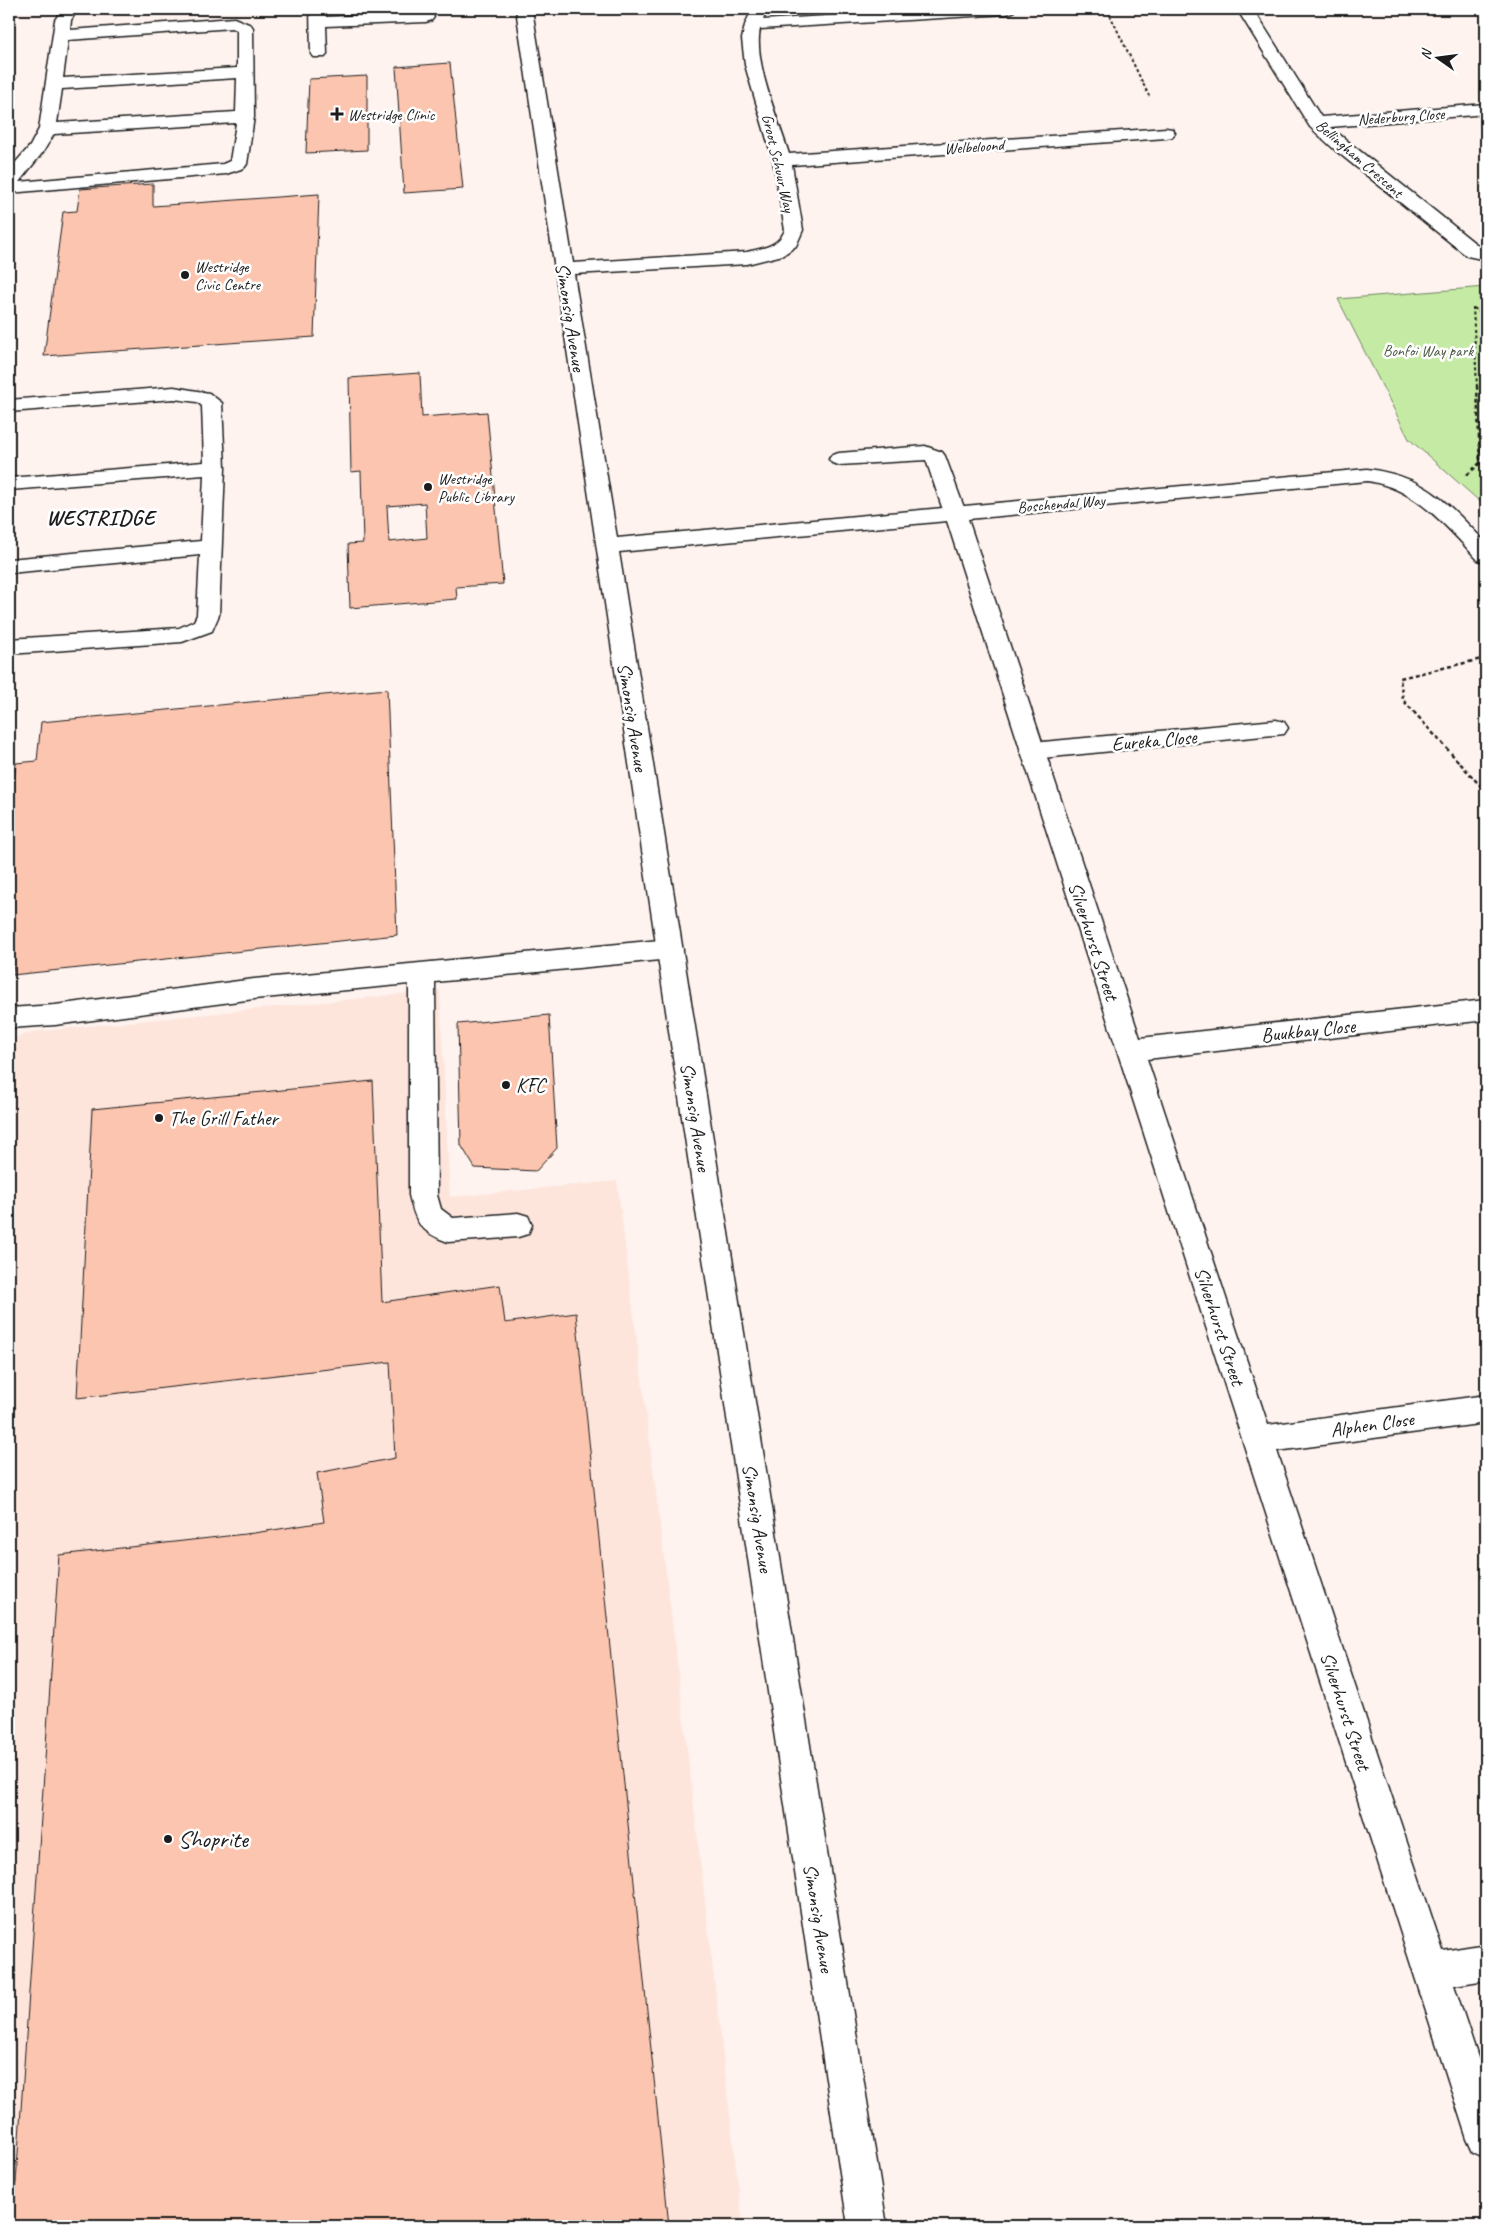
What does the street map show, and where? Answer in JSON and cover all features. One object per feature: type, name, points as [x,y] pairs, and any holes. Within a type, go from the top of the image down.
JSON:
[{"type":"street","points":[[61,36],[238,24],[245,28],[244,117],[238,164],[226,169],[9,187],[12,177],[37,148],[48,129],[63,20],[70,9]]},
{"type":"street","name":"Simonsig Avenue","points":[[524,9],[867,2226]]},
{"type":"street","points":[[756,17],[1008,9]]},
{"type":"street","name":"Bellingham Crescent","points":[[1245,9],[1316,123],[1341,146],[1474,252],[1486,255]]},
{"type":"street","points":[[319,54],[318,16],[426,17]]},
{"type":"street","name":"Groot Schuur Way","points":[[564,269],[747,258],[776,250],[789,242],[794,230],[782,160],[753,65],[750,39],[756,17]]},
{"type":"street","points":[[54,84],[245,72]]},
{"type":"street","name":"Nederburg Close","points":[[1316,123],[1486,109]]},
{"type":"street","points":[[48,129],[244,117]]},
{"type":"street","name":"Welbeloond","points":[[782,160],[1166,133]]},
{"type":"street","points":[[9,406],[174,393],[202,397],[212,403],[215,468],[208,615],[204,626],[182,635],[9,647]]},
{"type":"street","name":"Silverhurst Street","points":[[839,459],[925,452],[935,456],[1486,2139]]},
{"type":"street","points":[[9,484],[215,468]]},
{"type":"street","name":"Boschendal Way","points":[[607,546],[1367,475],[1382,476],[1407,484],[1436,505],[1486,555]]},
{"type":"street","points":[[9,566],[212,547]]},
{"type":"street","name":"Eureka Close","points":[[1032,751],[1276,728]]},
{"type":"street","points":[[9,1018],[254,989],[670,949]]},
{"type":"street","points":[[422,972],[423,1195],[428,1216],[448,1230],[518,1225]]},
{"type":"street","name":"Buukbay Close","points":[[1130,1050],[1486,1010]]},
{"type":"street","name":"Alphen Close","points":[[1258,1440],[1486,1409]]},
{"type":"street","points":[[1431,1971],[1486,1962]]},
{"type":"path","points":[[1095,9],[1109,13],[1166,133]]},
{"type":"path","points":[[1436,505],[1480,463],[1473,307],[1486,317]]},
{"type":"path","points":[[1486,658],[1400,678],[1403,700],[1486,792]]},
{"type":"shaded area","points":[[440,990],[450,1197],[617,1181],[676,1653],[743,2226],[9,2226],[9,1040],[32,1032]]},
{"type":"green space","name":"Bonfoi Way park","points":[[1486,287],[1486,507],[1409,439],[1338,299]]},
{"type":"building","points":[[450,63],[463,189],[404,193],[396,67]]},
{"type":"building","name":"Westridge Clinic","points":[[367,76],[367,150],[306,153],[309,79]]},
{"type":"building","name":"Westridge Civic Centre","points":[[153,184],[153,206],[319,194],[314,337],[44,356],[63,212],[77,211],[80,189]]},
{"type":"building","name":"Westridge Public Library","points":[[420,373],[422,417],[487,412],[503,584],[456,587],[457,599],[350,608],[348,544],[363,543],[361,471],[351,472],[349,378]],"holes":[[[425,503],[427,538],[389,542],[387,506]]]},
{"type":"building","points":[[387,689],[397,935],[12,975],[14,967],[9,968],[9,820],[16,763],[37,761],[41,722]]},
{"type":"building","name":"KFC","points":[[549,1015],[557,1148],[536,1171],[475,1168],[461,1145],[458,1024]]},
{"type":"building","points":[[373,1081],[382,1302],[500,1285],[505,1323],[576,1313],[669,2226],[13,2226],[59,1555],[254,1533],[324,1522],[317,1473],[395,1458],[390,1362],[77,1398],[92,1109]]},
{"type":"place","name":"Westridge Clinic","points":[[337,114]]},
{"type":"place","name":"Westridge Civic Centre","points":[[185,275]]},
{"type":"place","name":"Westridge Public Library","points":[[428,487]]},
{"type":"place","name":"KFC","points":[[506,1085]]},
{"type":"place","name":"The Grill Father","points":[[159,1118]]},
{"type":"place","name":"Shoprite","points":[[168,1839]]},
{"type":"district","name":"WESTRIDGE","points":[[101,518]]}]
